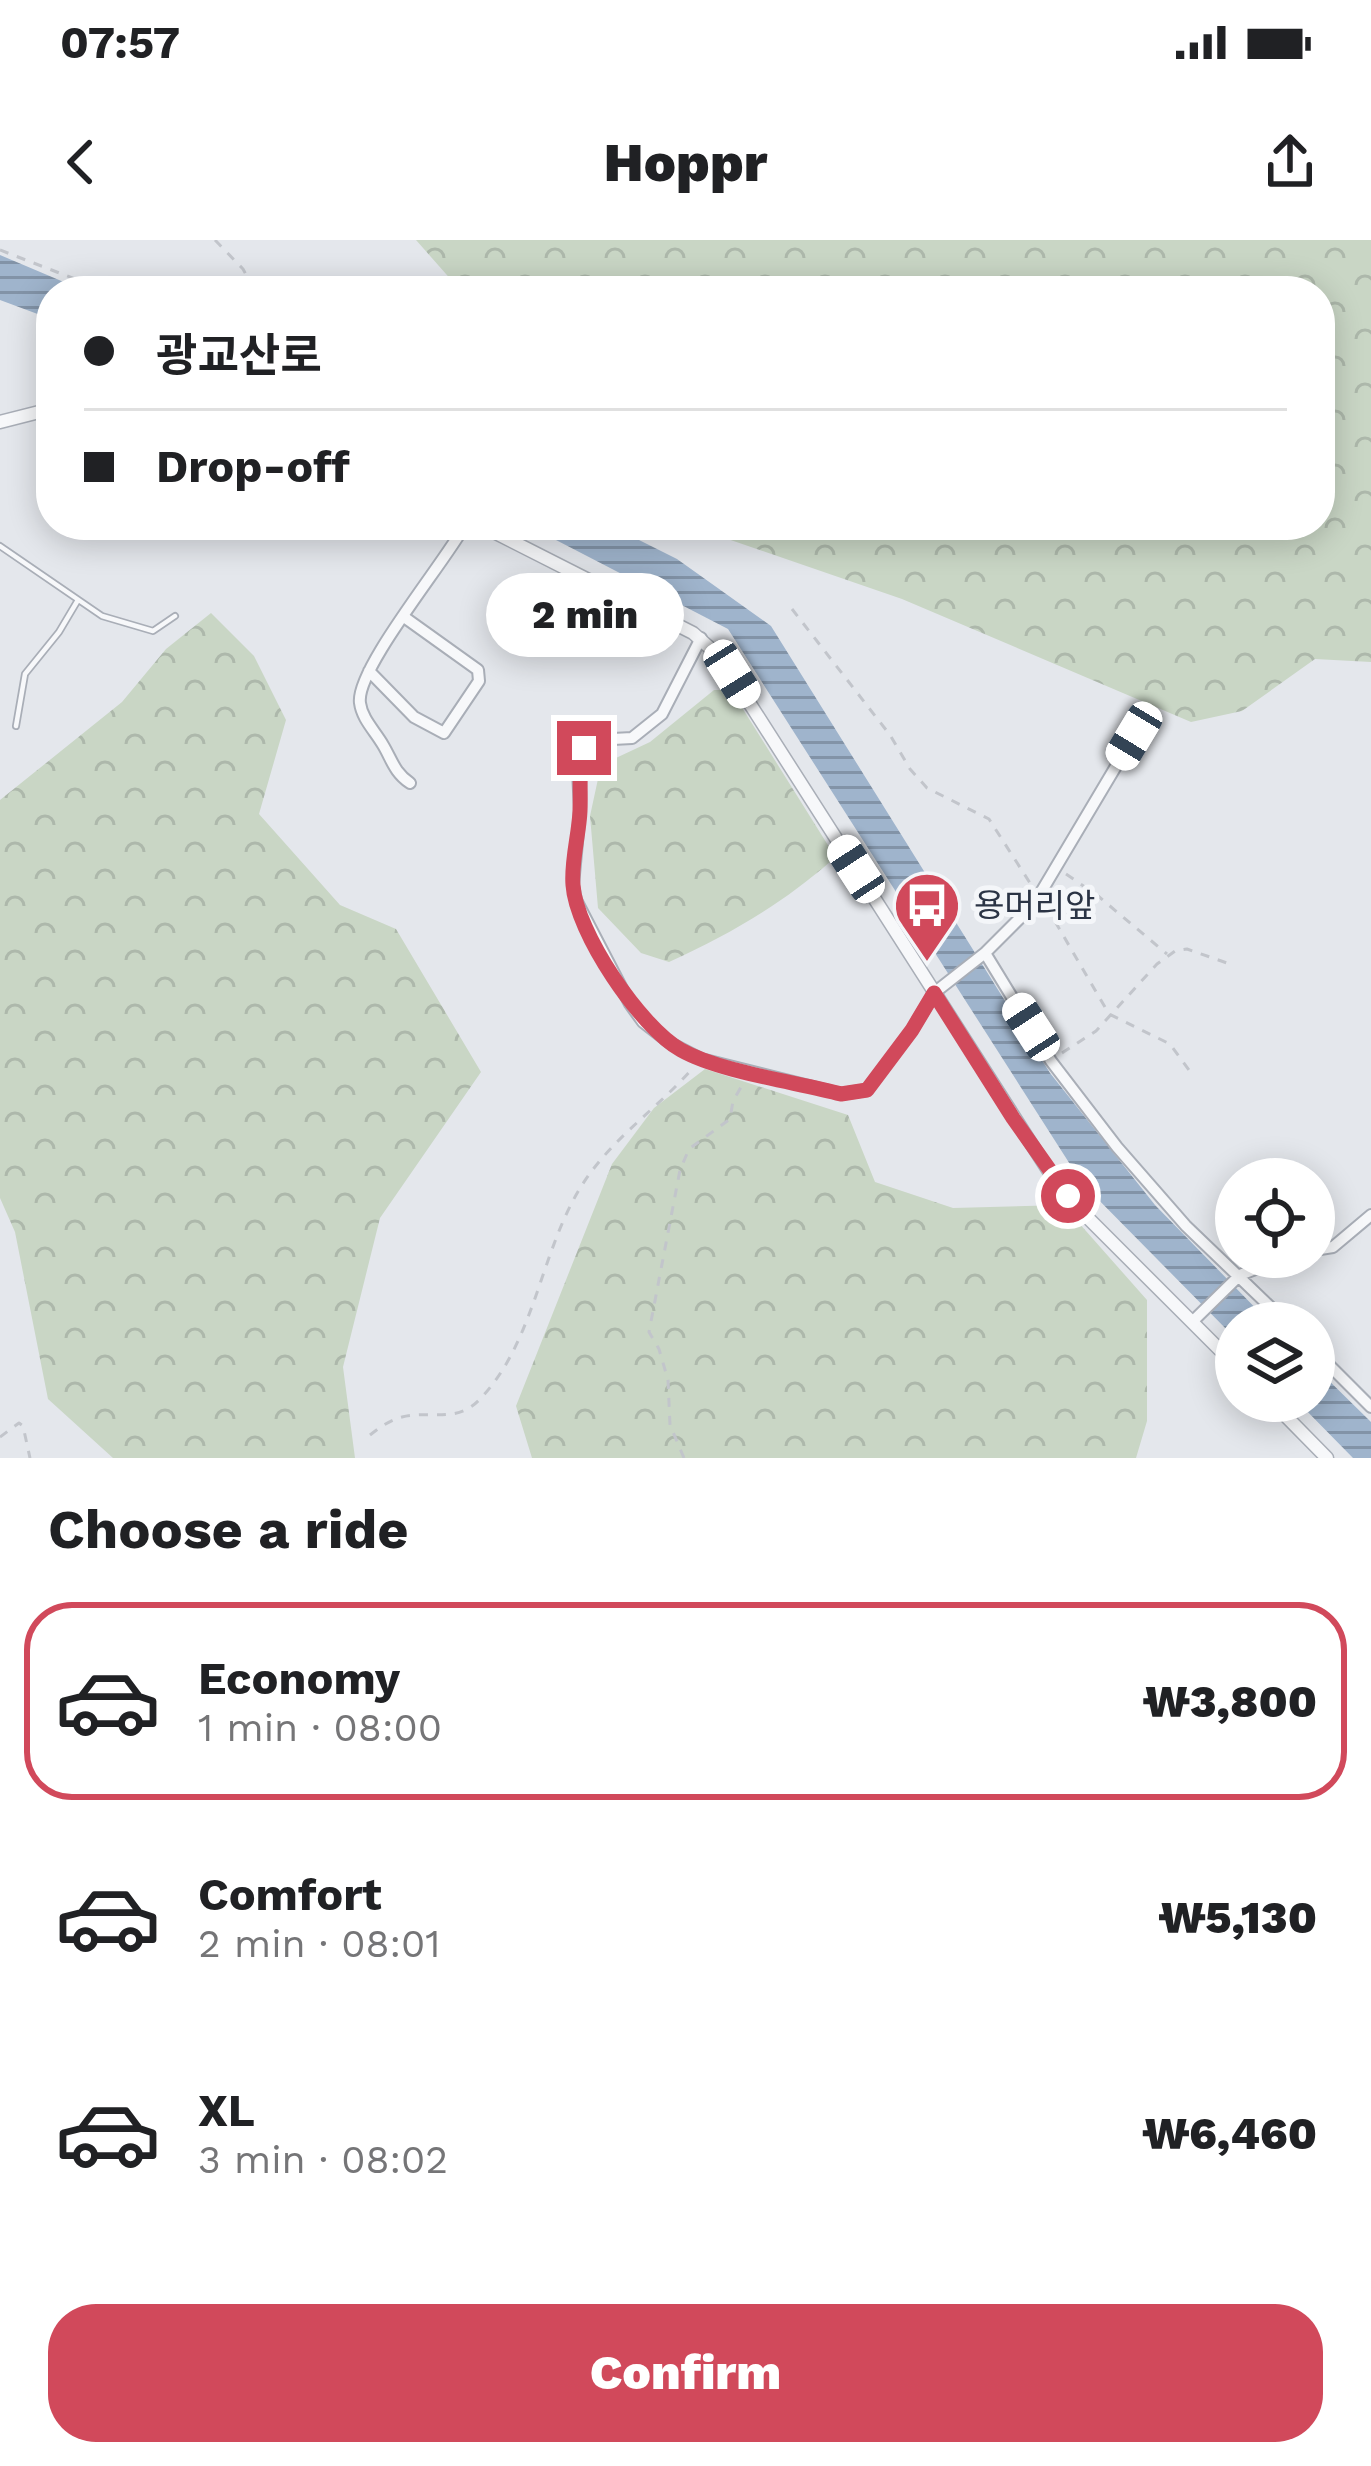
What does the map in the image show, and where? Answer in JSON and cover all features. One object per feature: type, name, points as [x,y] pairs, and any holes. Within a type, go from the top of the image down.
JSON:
[{"type":"street","points":[[0,422],[36,414]]},
{"type":"street","points":[[410,783],[395,771],[362,714],[358,698],[369,671],[455,540]]},
{"type":"street","points":[[509,540],[701,638],[732,674],[939,989],[1050,1173],[1088,1217],[1197,1317],[1215,1340]]},
{"type":"street","points":[[369,671],[415,717],[444,733],[481,675],[404,617]]},
{"type":"street","points":[[701,638],[662,714],[632,737],[594,740],[584,748],[578,772],[580,810],[573,885],[600,952],[643,1022],[670,1043],[701,1058],[841,1094],[867,1090],[939,989],[982,955],[1039,894],[1134,736]]},
{"type":"street","points":[[982,955],[1051,1061],[1158,1196],[1215,1253]]},
{"type":"street","points":[[1335,1246],[1371,1214]]},
{"type":"street","points":[[1197,1317],[1236,1278]]},
{"type":"street","points":[[1240,1278],[1265,1302]]},
{"type":"street","points":[[1335,1371],[1371,1407]]},
{"type":"street","points":[[1291,1422],[1327,1458]]},
{"type":"lane","points":[[0,546],[102,616],[153,632],[176,616]]},
{"type":"lane","points":[[16,726],[25,674],[79,600]]},
{"type":"path","points":[[214,240],[247,276]]},
{"type":"path","points":[[0,250],[67,276]]},
{"type":"path","points":[[792,609],[927,788],[989,819],[1109,1015],[1170,1044],[1189,1070]]},
{"type":"path","points":[[1055,867],[1099,896],[1168,956]]},
{"type":"path","points":[[1051,1061],[1096,1031],[1168,956],[1187,949],[1227,963]]},
{"type":"path","points":[[370,1435],[404,1416],[443,1418],[479,1401],[502,1370],[577,1193],[610,1147],[701,1058]]},
{"type":"path","points":[[684,1458],[670,1425],[668,1380],[649,1333],[651,1305],[680,1170],[689,1149],[730,1118],[749,1071]]},
{"type":"path","points":[[0,1437],[19,1423],[30,1458]]},
{"type":"green space","points":[[416,240],[1371,240],[1371,662],[1315,659],[1242,711],[1191,722],[902,599],[731,540],[1335,540],[1335,276],[448,276]]},
{"type":"green space","points":[[211,613],[254,656],[286,720],[259,814],[340,905],[396,929],[481,1072],[380,1218],[343,1367],[355,1458],[113,1458],[48,1399],[15,1232],[0,1198],[0,800],[122,702],[166,649]]},
{"type":"green space","points":[[714,690],[731,690],[831,850],[831,861],[754,918],[669,962],[641,953],[598,908],[590,816],[601,765],[650,742]]},
{"type":"green space","points":[[705,1069],[848,1115],[875,1182],[953,1208],[1063,1205],[1147,1300],[1147,1421],[1136,1458],[532,1458],[516,1406],[612,1164],[654,1108]]},
{"type":"water","points":[[0,255],[50,276],[36,276],[36,313],[0,300]]},
{"type":"water","points":[[556,540],[639,540],[677,559],[771,626],[1050,1073],[1155,1205],[1215,1267],[1215,1278],[1226,1278],[1250,1302],[1215,1302],[1215,1318],[1082,1183],[728,629]]},
{"type":"water","points":[[1335,1387],[1371,1422],[1371,1458],[1353,1458],[1318,1422],[1335,1422]]},
{"type":"place","name":"용머리앞","points":[[927,964]]},
{"type":"route","points":[[584,748],[578,772],[580,810],[573,885],[609,969],[643,1022],[686,1053],[856,1094],[867,1090],[934,993],[1068,1196]]}]
